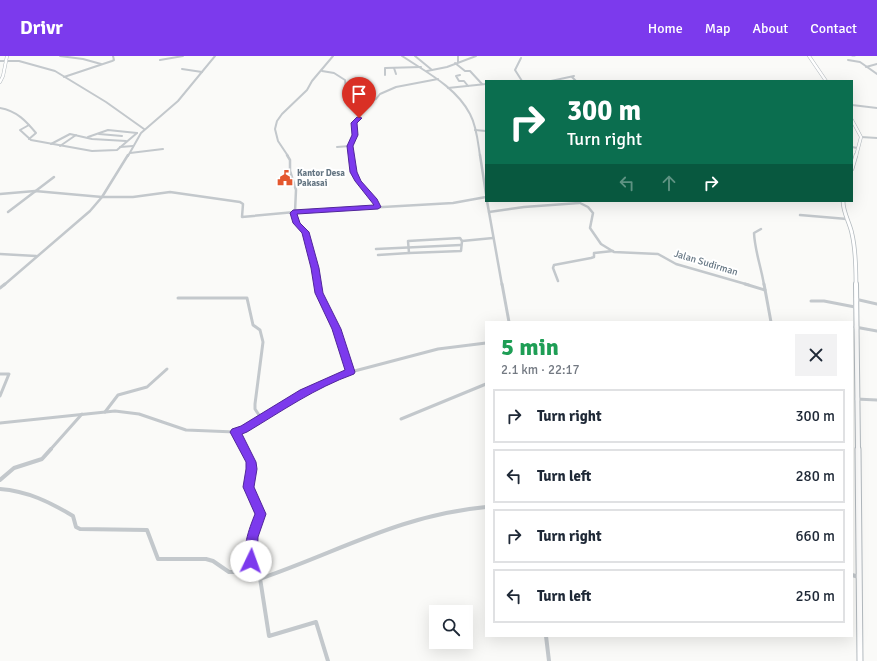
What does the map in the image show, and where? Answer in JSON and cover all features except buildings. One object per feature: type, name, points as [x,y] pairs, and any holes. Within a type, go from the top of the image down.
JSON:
[{"type":"street","points":[[0,82],[3,76],[7,56]]},
{"type":"street","points":[[60,56],[83,59],[102,65]]},
{"type":"street","points":[[64,77],[113,61],[113,56]]},
{"type":"street","points":[[160,60],[183,56]]},
{"type":"street","points":[[0,288],[81,219],[102,197],[141,133],[178,101],[215,56]]},
{"type":"street","points":[[333,56],[322,71],[312,81],[307,90],[278,118],[275,130],[279,142],[290,160],[290,171],[296,190],[294,212],[296,223],[305,232],[315,268],[319,293],[336,329],[350,372]]},
{"type":"street","points":[[402,56],[438,79],[448,88],[470,114],[475,130],[485,189]]},
{"type":"street","points":[[415,56],[432,70]]},
{"type":"street","points":[[458,56],[458,62]]},
{"type":"street","points":[[427,71],[447,67],[476,56]]},
{"type":"street","points":[[810,56],[825,80]]},
{"type":"street","points":[[521,58],[515,70],[521,80]]},
{"type":"street","points":[[848,60],[859,61],[877,74]]},
{"type":"street","points":[[0,61],[19,61],[47,67],[106,102],[144,130]]},
{"type":"street","points":[[455,63],[465,71],[470,71],[482,84]]},
{"type":"street","points":[[866,67],[877,64]]},
{"type":"street","points":[[394,68],[396,74]]},
{"type":"street","points":[[385,76],[384,69],[421,68]]},
{"type":"street","points":[[182,69],[202,72]]},
{"type":"street","points":[[322,71],[334,73],[345,80],[346,89],[361,103]]},
{"type":"street","points":[[460,75],[456,76],[459,81],[464,81],[468,86]]},
{"type":"street","points":[[556,80],[573,77],[575,80]]},
{"type":"street","points":[[361,103],[376,99],[380,94],[396,87],[438,79]]},
{"type":"street","points":[[448,88],[482,84]]},
{"type":"street","points":[[361,103],[360,117],[354,123],[355,135],[350,146],[355,177],[375,201],[378,207]]},
{"type":"street","points":[[853,105],[877,108]]},
{"type":"street","points":[[0,108],[14,111],[21,116],[36,133],[29,139]]},
{"type":"street","points":[[853,122],[861,137],[853,165]]},
{"type":"street","points":[[29,125],[20,129],[29,139],[92,151],[116,150],[137,133]]},
{"type":"street","points":[[87,138],[108,130],[141,133]]},
{"type":"street","points":[[475,130],[485,131]]},
{"type":"street","points":[[116,141],[127,132]]},
{"type":"street","points":[[98,134],[122,136]]},
{"type":"street","points":[[51,144],[68,135],[126,141]]},
{"type":"street","points":[[60,146],[76,135]]},
{"type":"street","points":[[861,137],[877,138]]},
{"type":"street","points":[[120,147],[133,146]]},
{"type":"street","points":[[337,147],[350,146]]},
{"type":"street","points":[[853,147],[857,148]]},
{"type":"street","points":[[130,153],[163,149]]},
{"type":"street","points":[[8,212],[54,177]]},
{"type":"street","points":[[0,194],[35,191],[102,197],[133,197],[166,192],[192,194],[240,202],[243,204],[242,217],[294,212],[453,203],[485,195]]},
{"type":"street","points":[[487,202],[509,321]]},
{"type":"street","points":[[489,212],[524,206],[580,202],[588,207],[593,213],[590,227],[597,238],[603,245],[613,251]]},
{"type":"street","points":[[842,202],[852,233],[855,253],[860,661]]},
{"type":"street","points":[[800,215],[847,219]]},
{"type":"street","points":[[761,229],[754,233],[754,244],[761,268],[771,321]]},
{"type":"street","points":[[378,256],[461,251],[462,243],[460,238],[408,241],[409,253]]},
{"type":"street","points":[[376,249],[462,243],[493,238]]},
{"type":"street","name":"Jalan Sudirman","points":[[558,281],[553,268],[554,265],[569,264],[571,261],[576,260],[592,259],[594,257],[594,253],[613,251],[658,254],[681,266],[731,279],[765,290]]},
{"type":"street","points":[[0,254],[36,256]]},
{"type":"street","points":[[178,298],[247,298],[253,324],[260,330],[263,342],[255,404],[255,409],[261,418]]},
{"type":"street","points":[[855,299],[877,304]]},
{"type":"street","points":[[811,301],[824,301],[855,306]]},
{"type":"street","points":[[855,327],[877,331]]},
{"type":"street","points":[[0,423],[105,412],[133,412],[186,430],[235,432],[244,429],[303,393],[350,372],[438,349],[485,343]]},
{"type":"street","points":[[105,412],[118,395],[147,387],[167,369]]},
{"type":"street","points":[[0,374],[9,374],[0,396]]},
{"type":"street","points":[[401,419],[485,384]]},
{"type":"street","points":[[856,399],[877,400]]},
{"type":"street","points":[[0,480],[14,468],[44,458],[82,414]]},
{"type":"street","points":[[235,432],[251,462],[252,469],[248,487],[260,514],[252,537],[251,574]]},
{"type":"street","points":[[0,489],[23,492],[58,507],[73,516],[76,527],[80,529],[145,529],[150,533],[155,556],[158,559],[206,559],[213,561],[229,572],[248,572],[260,578],[351,542],[419,518],[444,512],[485,507]]},
{"type":"street","points":[[853,575],[860,576]]},
{"type":"street","points":[[260,578],[269,636],[316,622],[328,661]]},
{"type":"street","points":[[546,637],[549,661]]},
{"type":"place","name":"Kantor Desa Pakasai","points":[[285,178]]},
{"type":"route","points":[[251,561],[252,537],[260,514],[256,502],[248,487],[252,465],[235,432],[241,431],[276,408],[303,393],[350,372],[336,329],[319,293],[315,268],[305,232],[296,223],[293,213],[378,207],[375,201],[355,177],[350,144],[355,135],[354,123],[359,118]]}]
